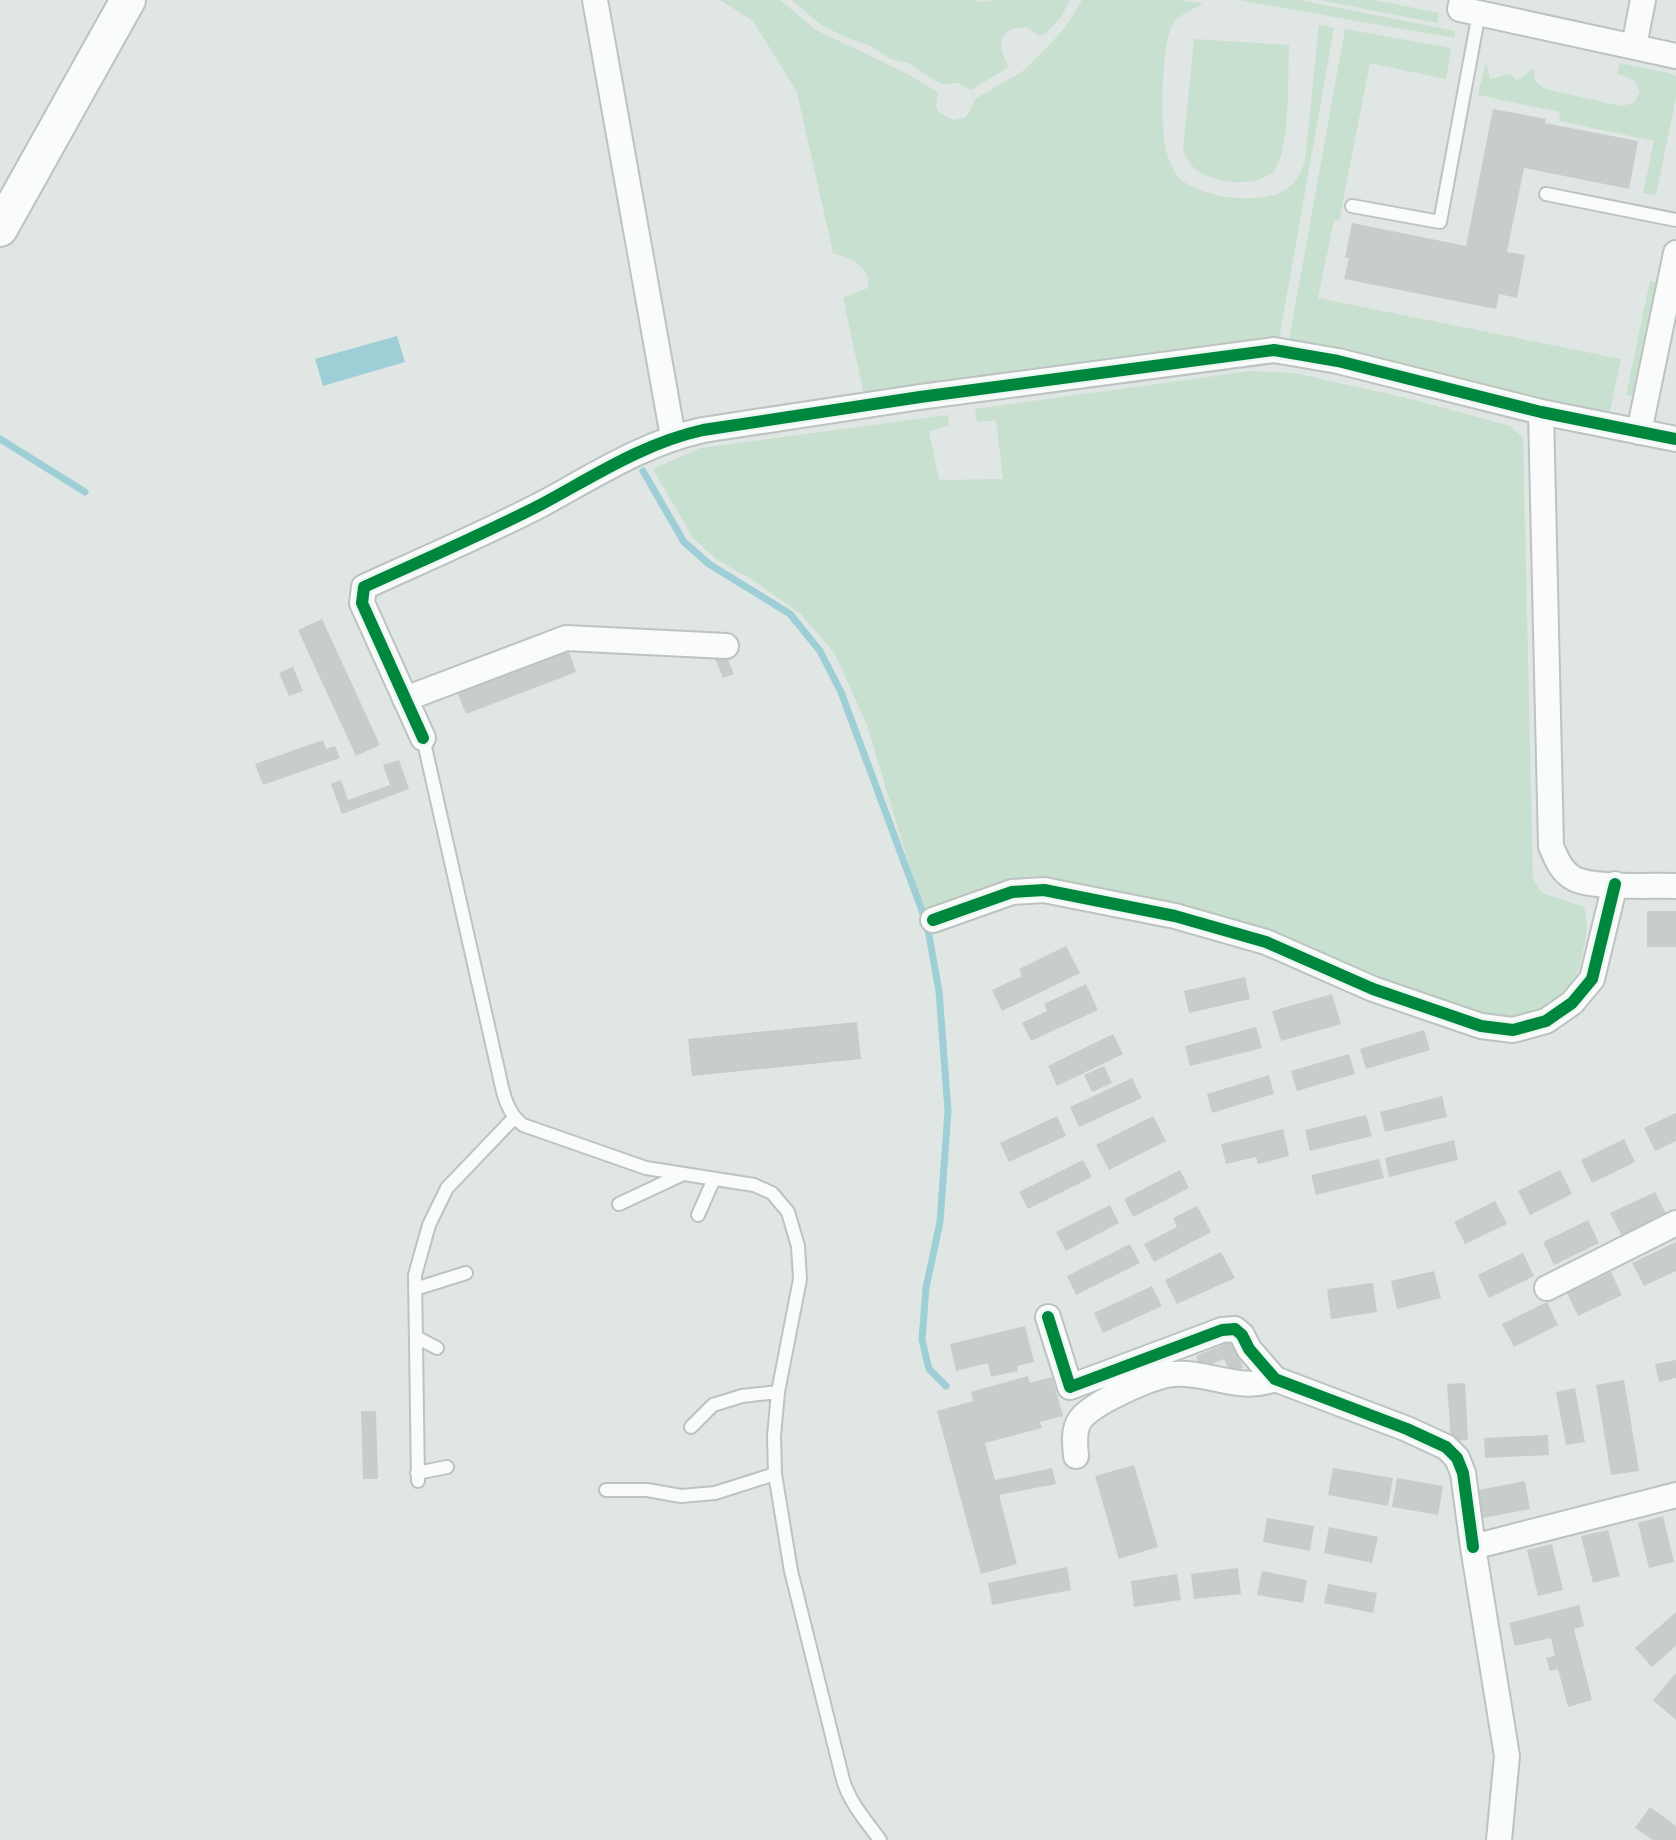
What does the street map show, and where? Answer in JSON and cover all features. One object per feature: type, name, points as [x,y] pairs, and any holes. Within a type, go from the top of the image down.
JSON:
[{"type":"street","points":[[0,229],[128,0]]},
{"type":"street","points":[[595,0],[673,437]]},
{"type":"street","points":[[1634,46],[1643,0]]},
{"type":"street","points":[[1470,6],[1676,56]]},
{"type":"street","points":[[1639,432],[1675,259]]},
{"type":"street","points":[[423,738],[362,603],[364,587],[539,505],[673,437],[905,399],[1274,350],[1338,361],[1541,412],[1676,439]]},
{"type":"street","points":[[1541,412],[1551,846],[1570,877],[1588,883],[1676,886]]},
{"type":"street","points":[[405,699],[566,638],[726,646]]},
{"type":"street","points":[[933,920],[1012,892],[1044,890],[1175,916],[1266,942],[1373,989],[1481,1026],[1513,1030],[1546,1021],[1572,1003],[1592,979],[1615,884]]},
{"type":"street","points":[[1547,1288],[1676,1223]]},
{"type":"street","points":[[1048,1317],[1070,1387],[1222,1330],[1235,1329],[1275,1379],[1407,1429],[1446,1447],[1457,1458],[1463,1473],[1507,1756],[1499,1840]]},
{"type":"street","points":[[1076,1456],[1074,1442],[1079,1421],[1110,1400],[1161,1376],[1193,1374],[1247,1386],[1275,1379]]},
{"type":"street","points":[[1473,1547],[1676,1495]]},
{"type":"lane","points":[[1352,206],[1440,222],[1470,6]]},
{"type":"lane","points":[[1546,194],[1676,220]]},
{"type":"lane","points":[[423,738],[507,1106],[514,1118],[523,1125],[646,1168],[754,1185],[772,1193],[788,1212],[798,1246],[800,1279],[778,1392],[775,1474],[791,1571],[843,1780],[856,1808],[880,1840]]},
{"type":"lane","points":[[447,1467],[418,1477],[415,1275],[429,1225],[447,1188],[514,1118]]},
{"type":"lane","points":[[619,1204],[683,1174]]},
{"type":"lane","points":[[698,1215],[714,1179]]},
{"type":"lane","points":[[415,1289],[466,1273]]},
{"type":"lane","points":[[416,1337],[437,1348]]},
{"type":"lane","points":[[691,1427],[713,1405],[742,1396],[778,1392]]},
{"type":"lane","points":[[606,1490],[647,1490],[681,1496],[703,1494],[775,1474]]},
{"type":"green space","points":[[720,0],[780,0],[816,30],[904,72],[938,92],[938,112],[953,120],[964,118],[975,99],[1023,71],[1067,25],[1082,0],[1179,0],[1203,3],[1179,17],[1169,34],[1163,83],[1166,149],[1176,174],[1184,182],[1211,194],[1245,198],[1274,195],[1289,187],[1300,174],[1305,161],[1319,25],[1334,28],[1278,345],[864,395],[843,298],[868,288],[867,274],[853,261],[833,253],[797,92],[753,21]]},
{"type":"green space","points":[[792,0],[1070,0],[1061,17],[1044,35],[1039,36],[1026,27],[1016,28],[1004,35],[1002,52],[1009,67],[971,90],[958,83],[941,84],[908,63],[890,59],[871,46],[821,25]]},
{"type":"green space","points":[[1238,0],[1299,0],[1455,31],[1454,38]]},
{"type":"green space","points":[[1319,0],[1374,0],[1439,13],[1437,23]]},
{"type":"green space","points":[[1345,29],[1451,48],[1446,79],[1370,63],[1339,221],[1334,220],[1318,298],[1621,359],[1608,420],[1288,346]]},
{"type":"green space","points":[[1194,39],[1289,45],[1284,144],[1281,158],[1272,173],[1245,182],[1224,181],[1199,171],[1186,157],[1183,149]]},
{"type":"green space","points":[[1486,61],[1490,79],[1511,74],[1517,81],[1534,68],[1535,81],[1545,89],[1621,106],[1634,103],[1640,91],[1634,80],[1617,74],[1620,63],[1676,77],[1676,98],[1656,195],[1643,193],[1654,141],[1559,121],[1560,112],[1478,95]]},
{"type":"green space","points":[[1650,281],[1656,282],[1632,396],[1626,395]]},
{"type":"green space","points":[[1251,371],[1294,373],[1415,400],[1510,426],[1523,438],[1533,879],[1542,893],[1584,907],[1586,920],[1585,943],[1577,974],[1570,988],[1548,1008],[1520,1017],[1485,1018],[1370,980],[1265,933],[1009,885],[923,911],[867,725],[835,654],[801,614],[751,579],[717,560],[693,538],[653,469],[700,448],[948,415],[949,426],[929,431],[939,480],[1003,479],[996,420],[977,422],[975,409]]},
{"type":"water","points":[[397,336],[405,362],[323,386],[315,359]]},
{"type":"building","points":[[1493,109],[1546,119],[1545,123],[1638,141],[1629,189],[1524,168],[1507,252],[1525,255],[1517,298],[1499,294],[1496,309],[1344,279],[1352,223],[1466,246]]},
{"type":"building","points":[[322,619],[380,745],[356,756],[298,630]]},
{"type":"building","points":[[567,646],[576,672],[466,714],[456,689]]},
{"type":"building","points":[[723,649],[734,674],[723,678],[713,654]]},
{"type":"building","points":[[293,667],[303,691],[289,696],[279,673]]},
{"type":"building","points":[[323,740],[326,749],[335,746],[340,758],[263,785],[255,764]]},
{"type":"building","points":[[399,760],[409,789],[342,814],[331,784],[341,780],[348,800],[390,785],[383,765]]},
{"type":"building","points":[[1647,911],[1676,911],[1676,947],[1647,947]]},
{"type":"building","points":[[1066,946],[1080,973],[1002,1011],[992,990],[1022,976],[1019,969]]},
{"type":"building","points":[[1245,977],[1250,999],[1189,1013],[1184,991]]},
{"type":"building","points":[[1086,984],[1098,1010],[1031,1041],[1022,1023],[1047,1011],[1044,1004]]},
{"type":"building","points":[[1332,994],[1341,1024],[1281,1041],[1272,1011]]},
{"type":"building","points":[[857,1022],[861,1059],[692,1076],[688,1039]]},
{"type":"building","points":[[1256,1027],[1262,1048],[1190,1066],[1185,1046]]},
{"type":"building","points":[[1424,1030],[1430,1050],[1366,1069],[1360,1049]]},
{"type":"building","points":[[1113,1034],[1123,1054],[1057,1086],[1048,1066]]},
{"type":"building","points":[[1349,1054],[1355,1074],[1297,1091],[1291,1071]]},
{"type":"building","points":[[1104,1066],[1112,1083],[1092,1092],[1084,1075]]},
{"type":"building","points":[[1269,1075],[1274,1094],[1212,1113],[1207,1094]]},
{"type":"building","points":[[1132,1078],[1142,1098],[1079,1127],[1070,1107]]},
{"type":"building","points":[[1442,1096],[1447,1117],[1385,1132],[1380,1112]]},
{"type":"building","points":[[1676,1113],[1676,1141],[1655,1151],[1644,1128]]},
{"type":"building","points":[[1366,1115],[1372,1136],[1310,1151],[1305,1130]]},
{"type":"building","points":[[1057,1116],[1066,1136],[1009,1162],[1000,1143]]},
{"type":"building","points":[[1153,1116],[1166,1141],[1109,1170],[1096,1145]]},
{"type":"building","points":[[1283,1129],[1289,1156],[1258,1164],[1256,1157],[1226,1164],[1221,1144]]},
{"type":"building","points":[[1624,1139],[1635,1162],[1592,1183],[1581,1160]]},
{"type":"building","points":[[1454,1140],[1458,1160],[1389,1177],[1385,1158]]},
{"type":"building","points":[[1379,1159],[1384,1178],[1316,1195],[1311,1175]]},
{"type":"building","points":[[1083,1160],[1092,1177],[1028,1209],[1019,1192]]},
{"type":"building","points":[[1180,1170],[1189,1188],[1133,1217],[1124,1199]]},
{"type":"building","points":[[1560,1170],[1572,1194],[1530,1215],[1518,1191]]},
{"type":"building","points":[[1655,1192],[1666,1214],[1622,1236],[1610,1213]]},
{"type":"building","points":[[1495,1201],[1507,1224],[1465,1244],[1454,1222]]},
{"type":"building","points":[[1110,1205],[1119,1223],[1066,1251],[1056,1232]]},
{"type":"building","points":[[1197,1206],[1211,1232],[1154,1262],[1144,1244],[1177,1227],[1173,1218]]},
{"type":"building","points":[[1588,1220],[1599,1243],[1554,1265],[1543,1242]]},
{"type":"building","points":[[1676,1242],[1676,1271],[1644,1286],[1632,1263]]},
{"type":"building","points":[[1130,1244],[1140,1263],[1076,1295],[1067,1276]]},
{"type":"building","points":[[1221,1252],[1235,1278],[1177,1304],[1165,1280]]},
{"type":"building","points":[[1523,1253],[1534,1276],[1489,1298],[1478,1275]]},
{"type":"building","points":[[1434,1271],[1441,1298],[1397,1309],[1391,1281]]},
{"type":"building","points":[[1611,1272],[1622,1295],[1578,1316],[1567,1293]]},
{"type":"building","points":[[1373,1283],[1377,1312],[1331,1319],[1327,1289]]},
{"type":"building","points":[[1152,1286],[1162,1306],[1103,1333],[1094,1313]]},
{"type":"building","points":[[1547,1302],[1558,1325],[1514,1347],[1502,1324]]},
{"type":"building","points":[[1025,1326],[1034,1362],[1017,1366],[1018,1371],[991,1377],[988,1363],[956,1371],[950,1344]]},
{"type":"building","points":[[1232,1341],[1243,1368],[1230,1373],[1224,1359],[1201,1368],[1196,1356]]},
{"type":"building","points":[[1676,1360],[1676,1378],[1659,1382],[1655,1364]]},
{"type":"building","points":[[1028,1376],[1030,1383],[1052,1377],[1063,1416],[1040,1422],[1042,1428],[985,1443],[995,1480],[1052,1468],[1056,1484],[999,1495],[1017,1564],[981,1574],[937,1411],[973,1401],[971,1392]]},
{"type":"building","points":[[1624,1380],[1639,1471],[1611,1475],[1596,1385]]},
{"type":"building","points":[[1465,1383],[1468,1440],[1451,1441],[1447,1384]]},
{"type":"building","points":[[1575,1388],[1585,1442],[1566,1445],[1556,1392]]},
{"type":"building","points":[[361,1411],[376,1411],[378,1479],[363,1479]]},
{"type":"building","points":[[1548,1435],[1549,1455],[1485,1458],[1484,1438]]},
{"type":"building","points":[[1134,1465],[1158,1547],[1119,1559],[1095,1476]]},
{"type":"building","points":[[1333,1468],[1393,1478],[1388,1506],[1328,1495]]},
{"type":"building","points":[[1397,1478],[1443,1486],[1438,1515],[1392,1507]]},
{"type":"building","points":[[1525,1481],[1530,1509],[1483,1518],[1478,1490]]},
{"type":"building","points":[[1663,1516],[1674,1562],[1649,1568],[1638,1523]]},
{"type":"building","points":[[1267,1518],[1314,1526],[1310,1551],[1263,1542]]},
{"type":"building","points":[[1329,1527],[1378,1537],[1372,1563],[1324,1553]]},
{"type":"building","points":[[1608,1530],[1620,1576],[1593,1583],[1581,1536]]},
{"type":"building","points":[[1552,1544],[1563,1590],[1538,1596],[1527,1550]]},
{"type":"building","points":[[1067,1567],[1071,1590],[992,1605],[988,1583]]},
{"type":"building","points":[[1238,1568],[1241,1594],[1194,1599],[1191,1574]]},
{"type":"building","points":[[1262,1571],[1307,1580],[1303,1603],[1257,1595]]},
{"type":"building","points":[[1177,1574],[1181,1600],[1134,1607],[1131,1581]]},
{"type":"building","points":[[1328,1584],[1377,1593],[1373,1613],[1324,1603]]},
{"type":"building","points":[[1579,1605],[1584,1626],[1574,1629],[1592,1700],[1568,1707],[1558,1669],[1550,1671],[1546,1658],[1555,1656],[1551,1638],[1515,1646],[1509,1623]]},
{"type":"building","points":[[1676,1612],[1676,1646],[1652,1667],[1635,1648]]},
{"type":"building","points":[[1676,1673],[1676,1720],[1653,1700]]},
{"type":"building","points":[[1650,1807],[1676,1826],[1676,1840],[1653,1840],[1635,1828]]},
{"type":"waterway","points":[[0,439],[85,492]]},
{"type":"waterway","points":[[643,471],[684,542],[709,564],[790,614],[820,651],[841,692],[927,924],[939,991],[948,1111],[940,1222],[926,1288],[922,1340],[929,1369],[946,1386]]},
{"type":"cycle path","points":[[423,738],[362,603],[364,587],[520,515],[640,452],[703,430],[920,397],[1274,350],[1338,361],[1541,412],[1676,439]]},
{"type":"cycle path","points":[[933,920],[1012,892],[1044,890],[1175,916],[1266,942],[1373,989],[1481,1026],[1513,1030],[1546,1021],[1572,1003],[1592,979],[1615,884]]},
{"type":"cycle path","points":[[1048,1317],[1070,1387],[1222,1330],[1235,1329],[1275,1379],[1446,1447],[1457,1458],[1463,1473],[1473,1547]]}]
